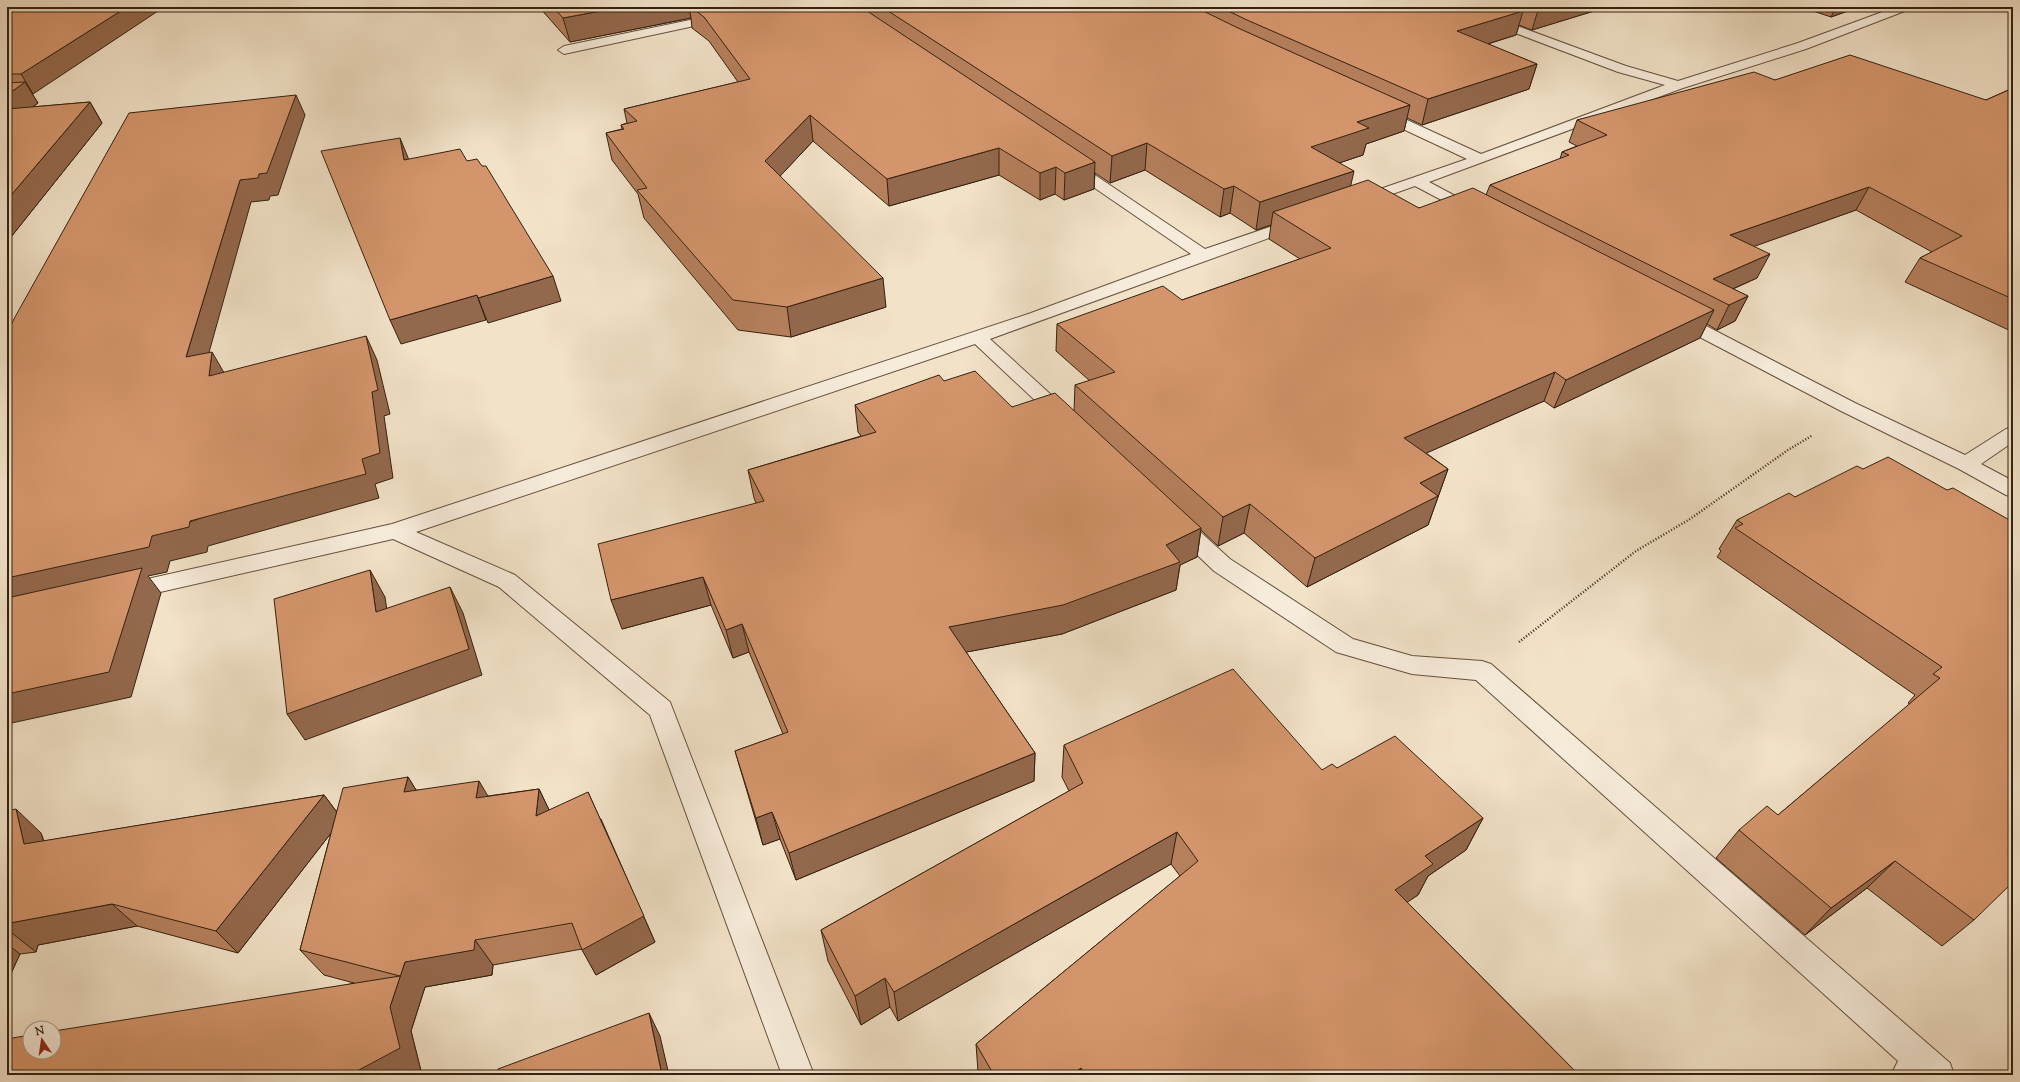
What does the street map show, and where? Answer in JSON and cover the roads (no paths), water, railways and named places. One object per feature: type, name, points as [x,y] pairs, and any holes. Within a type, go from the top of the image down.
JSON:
[{"type":"street","points":[[564,50],[769,7]]},
{"type":"street","points":[[1456,7],[1622,69],[1678,85]]},
{"type":"street","points":[[1342,207],[1480,159],[1678,85],[1802,46],[1906,7]]},
{"type":"street","points":[[1370,108],[1480,159]]},
{"type":"street","points":[[1060,158],[1203,255]]},
{"type":"street","points":[[1416,181],[1491,220]]},
{"type":"street","points":[[108,596],[395,531],[1037,317],[1203,255],[1313,217]]},
{"type":"street","points":[[1664,311],[1848,407],[1966,464],[2013,490]]},
{"type":"street","points":[[978,337],[1078,431]]},
{"type":"street","points":[[1966,464],[2013,432]]},
{"type":"street","points":[[1165,511],[1222,565],[1345,646],[1412,665],[1482,671],[1922,1070]]},
{"type":"street","points":[[395,531],[507,581],[661,709],[798,1075]]}]
